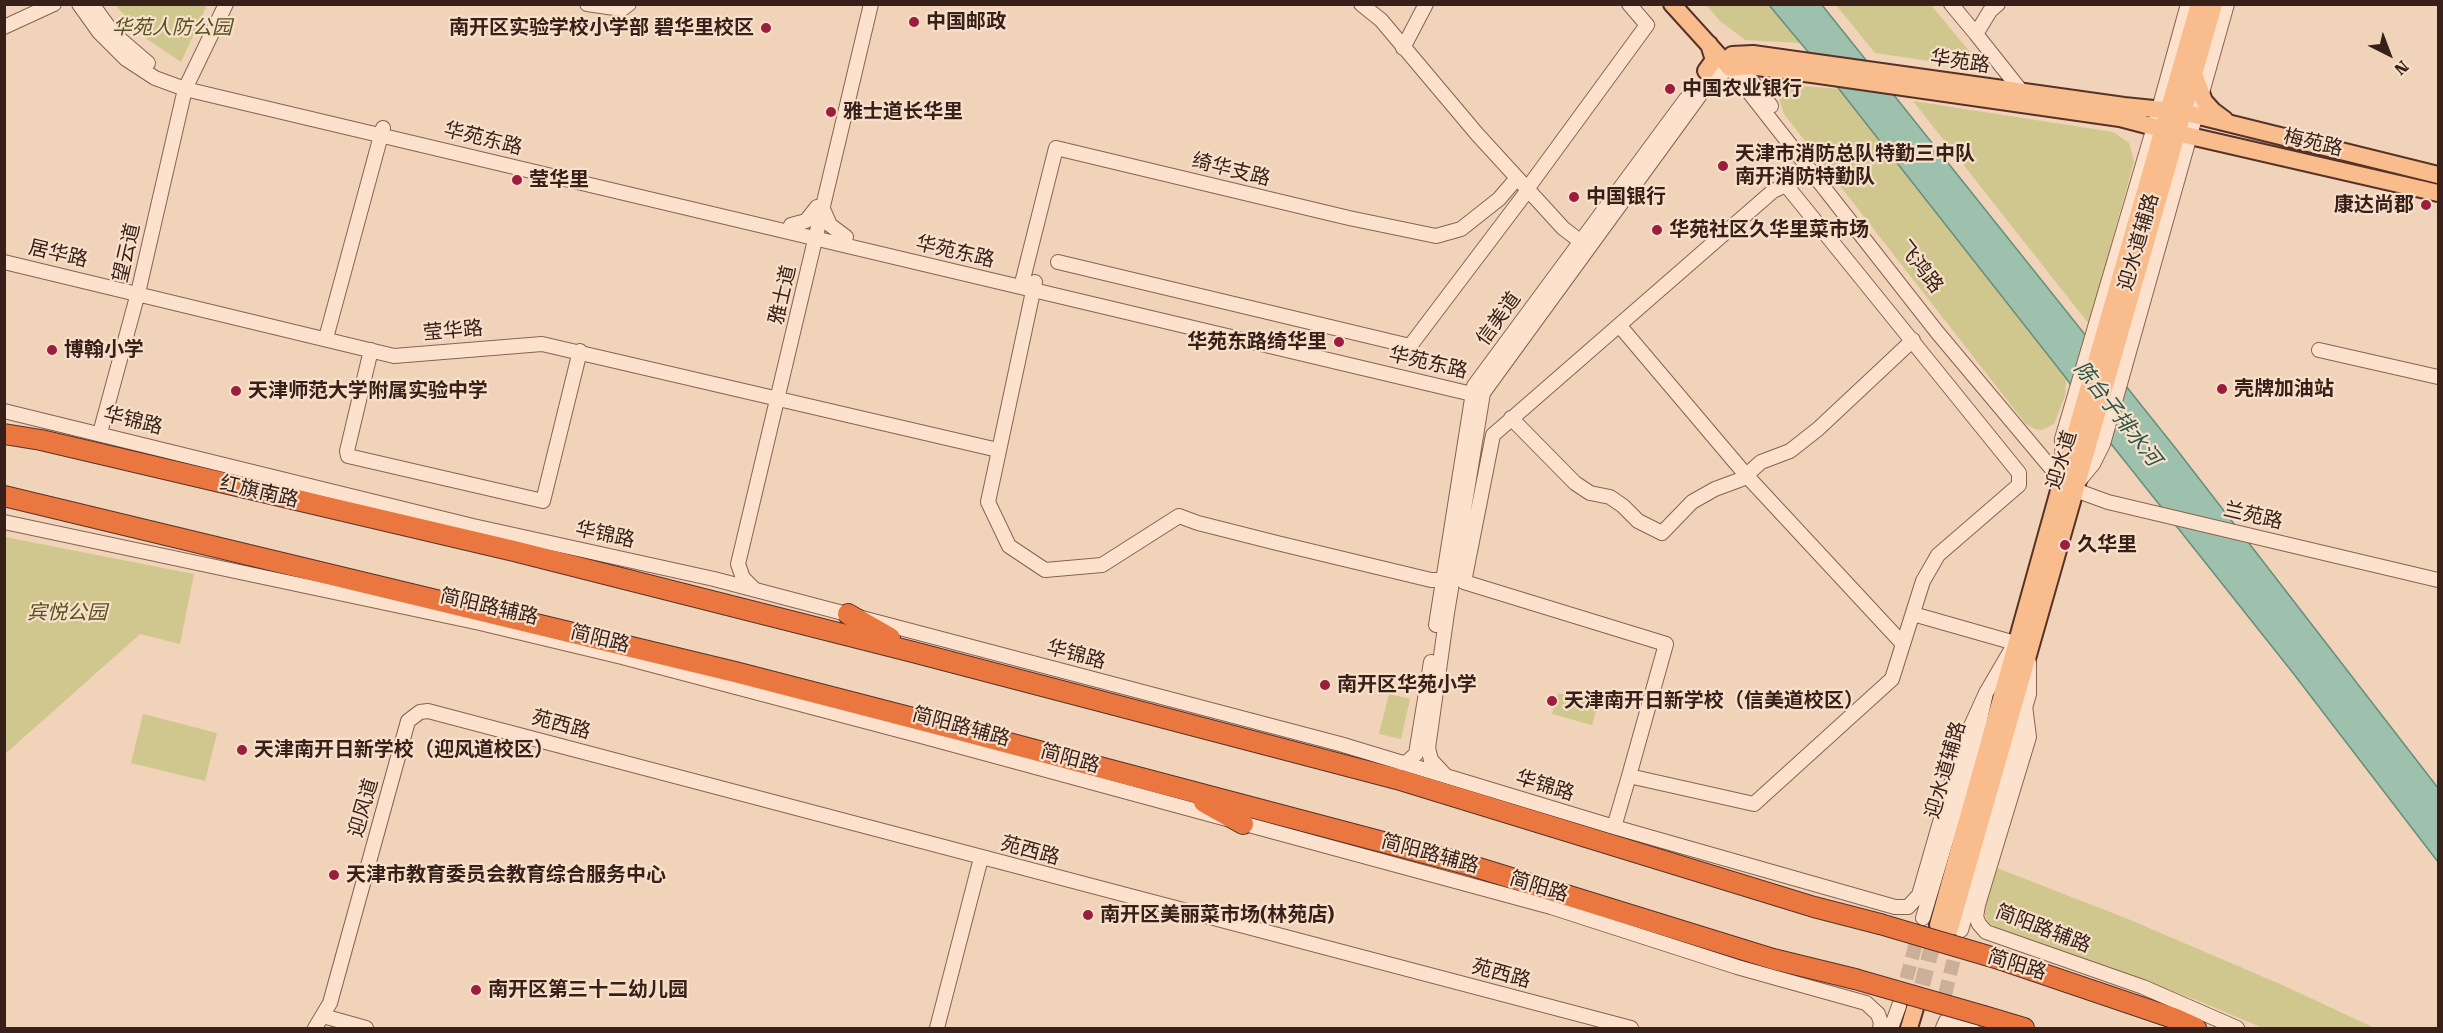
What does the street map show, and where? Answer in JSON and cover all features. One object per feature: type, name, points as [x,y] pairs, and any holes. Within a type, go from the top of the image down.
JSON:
[{"type":"highway","name":"红旗南路","points":[[4,434],[41,440],[514,551]]},
{"type":"highway","name":"简阳路","points":[[4,496],[735,672],[1466,864],[1773,959],[1855,979],[1978,1022],[2024,1029]]},
{"type":"highway","name":"简阳路","points":[[514,551],[913,652],[1397,779],[1814,907],[2001,960],[2175,1019],[2196,1029]]},
{"type":"highway","points":[[848,614],[913,652]]},
{"type":"highway","points":[[1181,789],[1243,824]]},
{"type":"main road","points":[[1672,4],[1710,44],[1732,62]]},
{"type":"main road","points":[[1687,4],[1732,62]]},
{"type":"main road","name":"迎水道","points":[[2069,483],[2099,437],[2107,354],[2160,169],[2181,124],[2199,4]]},
{"type":"main road","name":"迎水道","points":[[2188,71],[2214,4]]},
{"type":"main road","points":[[1706,71],[1714,60],[1710,44]]},
{"type":"main road","name":"华苑路","points":[[1732,62],[1807,68],[2022,98],[2124,106],[2181,124]]},
{"type":"main road","points":[[2188,71],[2208,107],[2230,124]]},
{"type":"main road","points":[[2181,124],[2222,143]]},
{"type":"main road","points":[[2181,124],[2205,143],[2222,143]]},
{"type":"main road","name":"梅苑路","points":[[2181,124],[2230,124],[2439,175]]},
{"type":"main road","name":"梅苑路","points":[[2222,143],[2439,193]]},
{"type":"main road","name":"迎水道","points":[[1943,925],[2021,642],[2069,483],[2076,413],[2107,354]]},
{"type":"main road","points":[[1909,1029],[1929,1017]]},
{"type":"main road","points":[[1919,1029],[1929,1017]]},
{"type":"street","points":[[4,27],[54,4]]},
{"type":"street","name":"华苑东路","points":[[80,4],[99,32],[126,59],[155,78],[789,228],[846,237],[1029,285],[1459,383],[1476,391]]},
{"type":"street","name":"华苑东路","points":[[92,4],[113,33],[142,60],[186,85]]},
{"type":"street","name":"望云道","points":[[100,433],[138,293],[186,85],[226,4]]},
{"type":"street","points":[[587,4],[621,9],[629,4]]},
{"type":"street","name":"雅士道","points":[[820,208],[866,4]]},
{"type":"street","name":"雅士道","points":[[754,589],[743,578],[738,564],[813,232],[871,4]]},
{"type":"street","points":[[1361,4],[1381,20],[1403,48],[1563,228],[1584,244]]},
{"type":"street","points":[[1403,48],[1426,4]]},
{"type":"street","points":[[1058,262],[1410,346],[1524,186],[1647,25],[1629,4]]},
{"type":"street","points":[[1951,4],[1976,34],[2022,98]]},
{"type":"street","points":[[1976,34],[1990,11],[1998,4]]},
{"type":"street","name":"迎水道辅路","points":[[2107,354],[2181,124],[2188,4]]},
{"type":"street","name":"迎水道辅路","points":[[2107,354],[2181,124],[2200,94],[2227,4]]},
{"type":"street","name":"信美道","points":[[1447,777],[1437,770],[1428,748],[1476,391],[1584,244],[1706,71],[1732,62]]},
{"type":"street","name":"信美道","points":[[1401,763],[1411,759],[1418,747],[1442,580],[1476,391],[1485,371],[1711,80],[1732,62]]},
{"type":"street","name":"飞鸿路","points":[[1732,62],[2069,483]]},
{"type":"street","points":[[326,338],[382,131]]},
{"type":"street","name":"绮华支路","points":[[1029,285],[1056,148],[1349,218],[1436,236],[1461,229],[1499,199],[1524,186]]},
{"type":"street","points":[[1614,827],[1666,644],[1464,582],[1493,435],[1773,191],[1786,185],[2019,473],[2019,485],[1938,555],[1923,581],[1892,679],[1754,804],[1629,776]]},
{"type":"street","points":[[789,228],[806,221],[820,208],[830,225],[846,237]]},
{"type":"street","name":"华苑东路","points":[[813,232],[1476,391]]},
{"type":"street","name":"居华路","points":[[4,262],[138,293]]},
{"type":"street","points":[[1029,285],[988,502],[1009,546],[1045,570],[1102,565],[1179,516],[1288,546],[1431,580],[1442,580]]},
{"type":"street","name":"莹华路","points":[[138,293],[394,356],[542,344],[998,450]]},
{"type":"street","points":[[1619,325],[1746,475],[1903,644]]},
{"type":"street","points":[[1511,418],[1575,483],[1590,493],[1610,497],[1638,521],[1662,534],[1692,502],[1746,475],[1761,462],[1790,451],[1818,429],[1912,340]]},
{"type":"street","points":[[371,350],[347,451],[348,456],[543,501],[580,351]]},
{"type":"street","points":[[2319,350],[2439,377]]},
{"type":"street","points":[[1459,383],[1472,381],[1485,371]]},
{"type":"street","name":"雅士道","points":[[714,579],[725,574],[733,561],[775,398]]},
{"type":"street","name":"华锦路","points":[[4,411],[473,526],[754,589],[1340,744],[1614,827],[1895,907],[1908,907],[1919,895],[1962,746],[1986,693]]},
{"type":"street","name":"兰苑路","points":[[2069,483],[2161,513],[2439,578]]},
{"type":"street","name":"简阳路辅路","points":[[4,522],[480,623],[622,657],[1551,907],[1737,966],[1866,1003],[1878,1014],[1880,1029]]},
{"type":"street","points":[[1913,614],[2021,642],[2029,694],[1943,925]]},
{"type":"street","name":"迎水道辅路","points":[[1943,925],[1974,747],[1986,693],[2021,642]]},
{"type":"street","points":[[622,657],[735,672]]},
{"type":"street","name":"简阳路辅路","points":[[2025,706],[2029,736],[1978,905],[1976,917],[1979,924],[1986,933],[2143,987],[2237,1029]]},
{"type":"street","name":"苑西路","points":[[420,712],[436,712],[1631,1029]]},
{"type":"street","name":"迎风道","points":[[324,1023],[414,721],[420,712]]},
{"type":"street","points":[[1245,738],[1340,744]]},
{"type":"street","points":[[937,1029],[981,858]]},
{"type":"street","points":[[1891,1029],[1929,1017],[1978,1022]]},
{"type":"street","points":[[324,1023],[343,1029]]},
{"type":"street","points":[[324,1023],[366,1029]]},
{"type":"green space","name":"华苑人防公园","points":[[115,5],[207,5],[181,62],[147,39]]},
{"type":"green space","points":[[1706,5],[1769,5],[1800,43],[1745,40],[1720,21]]},
{"type":"green space","points":[[1836,5],[1931,5],[1984,69],[1875,53]]},
{"type":"green space","points":[[1783,86],[1839,89],[2066,378],[2065,396],[2054,424],[2042,430],[2025,423],[1784,114],[1777,92]]},
{"type":"green space","points":[[1913,101],[2113,132],[2129,143],[2134,161],[2089,324]]},
{"type":"green space","name":"宾悦公园","points":[[5,537],[194,574],[180,644],[140,634],[5,754]]},
{"type":"green space","points":[[1558,693],[1598,704],[1592,725],[1552,714]]},
{"type":"green space","points":[[1389,694],[1410,699],[1401,739],[1379,734]]},
{"type":"green space","points":[[143,714],[217,733],[205,781],[131,763]]},
{"type":"green space","points":[[1997,868],[2128,919],[2280,984],[2375,1028],[2263,1028],[2194,999],[1997,928],[1988,923],[1984,912]]},
{"type":"water","name":"陈台子排水河","points":[[1769,5],[1822,5],[2177,450],[2438,788],[2438,862],[2293,673],[2112,445],[2066,378],[1839,89]]},
{"type":"tunnel","points":[[1901,999],[1920,928]]},
{"type":"tunnel","points":[[1916,1008],[1937,928]]},
{"type":"tunnel","points":[[1940,1015],[1959,938]]},
{"type":"place","name":"中国邮政","points":[[914,22]]},
{"type":"place","name":"南开区实验学校小学部 碧华里校区","points":[[766,28]]},
{"type":"place","name":"中国农业银行","points":[[1670,89]]},
{"type":"place","name":"雅士道长华里","points":[[831,112]]},
{"type":"place","name":"天津市消防总队特勤三中队 南开消防特勤队","points":[[1723,166]]},
{"type":"place","name":"莹华里","points":[[517,180]]},
{"type":"place","name":"中国银行","points":[[1574,197]]},
{"type":"place","name":"康达尚郡","points":[[2426,205]]},
{"type":"place","name":"华苑社区久华里菜市场","points":[[1657,230]]},
{"type":"place","name":"华苑东路绮华里","points":[[1339,342]]},
{"type":"place","name":"博翰小学","points":[[52,350]]},
{"type":"place","name":"壳牌加油站","points":[[2222,389]]},
{"type":"place","name":"天津师范大学附属实验中学","points":[[236,391]]},
{"type":"place","name":"久华里","points":[[2065,545]]},
{"type":"place","name":"南开区华苑小学","points":[[1325,685]]},
{"type":"place","name":"天津南开日新学校（信美道校区）","points":[[1552,701]]},
{"type":"place","name":"天津南开日新学校（迎风道校区）","points":[[242,750]]},
{"type":"place","name":"天津市教育委员会教育综合服务中心","points":[[334,875]]},
{"type":"place","name":"南开区美丽菜市场(林苑店)","points":[[1088,915]]},
{"type":"place","name":"南开区第三十二幼儿园","points":[[476,990]]}]
